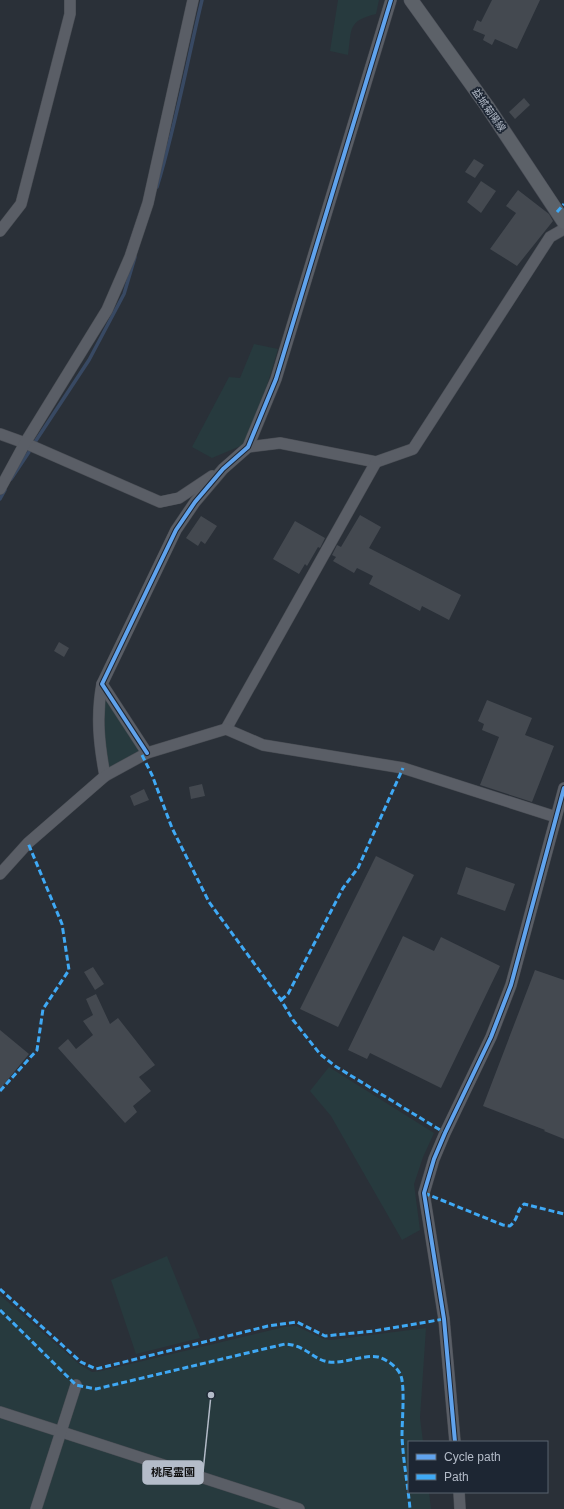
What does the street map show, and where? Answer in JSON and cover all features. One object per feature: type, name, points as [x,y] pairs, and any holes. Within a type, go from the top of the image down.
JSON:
[{"type":"main road","name":"益城菊陽線","points":[[411,0],[487,106],[564,222]]},
{"type":"street","points":[[0,231],[21,204],[70,14],[70,0]]},
{"type":"street","points":[[0,490],[25,443],[107,310],[130,257],[148,203],[193,0]]},
{"type":"street","points":[[0,434],[25,443],[160,502],[179,498],[223,469],[248,447],[276,379],[390,0]]},
{"type":"street","points":[[248,447],[280,443],[376,462],[413,449],[550,237],[564,229]]},
{"type":"street","points":[[226,729],[376,462]]},
{"type":"street","points":[[104,776],[99,746],[98,704],[102,684],[176,530],[195,502],[223,469]]},
{"type":"street","points":[[102,684],[147,753]]},
{"type":"street","points":[[0,874],[28,843],[104,776],[147,753],[226,729],[262,745],[403,768],[556,817]]},
{"type":"street","points":[[455,1441],[444,1319],[424,1193],[442,1140],[491,1037],[511,985],[564,792]]},
{"type":"street","points":[[36,1509],[76,1385]]},
{"type":"street","points":[[0,1412],[299,1509]]},
{"type":"street","points":[[459,1493],[460,1509]]},
{"type":"green space","points":[[338,0],[379,0],[376,14],[355,23],[351,32],[348,55],[330,51]]},
{"type":"green space","points":[[254,344],[278,349],[250,442],[212,458],[192,447],[229,377],[240,378]]},
{"type":"green space","points":[[104,695],[142,753],[110,769],[105,760]]},
{"type":"green space","points":[[329,1067],[434,1133],[423,1157],[414,1184],[420,1230],[402,1240],[331,1116],[310,1091]]},
{"type":"green space","points":[[167,1256],[200,1338],[136,1354],[111,1280]]},
{"type":"green space","points":[[0,1295],[79,1364],[92,1372],[284,1327],[296,1326],[324,1339],[331,1340],[426,1328],[420,1418],[423,1441],[408,1441],[408,1493],[429,1493],[431,1509],[0,1509]]},
{"type":"building","points":[[492,0],[540,0],[517,49],[495,39],[492,45],[483,40],[485,35],[473,30],[477,20],[481,22]]},
{"type":"building","points":[[524,98],[530,105],[515,119],[509,112]]},
{"type":"building","points":[[474,159],[484,165],[475,178],[465,172]]},
{"type":"building","points":[[481,181],[496,191],[481,213],[467,202]]},
{"type":"building","points":[[518,190],[549,214],[553,221],[517,266],[490,249],[516,213],[506,206]]},
{"type":"building","points":[[360,515],[381,527],[369,548],[461,595],[449,620],[422,606],[420,611],[369,584],[373,576],[357,568],[354,573],[333,561],[336,557],[332,555],[337,545],[341,547]]},
{"type":"building","points":[[201,516],[217,526],[205,544],[201,541],[198,546],[186,538]]},
{"type":"building","points":[[295,521],[325,538],[320,548],[318,547],[307,566],[305,564],[299,574],[273,559]]},
{"type":"building","points":[[59,642],[69,648],[64,657],[54,651]]},
{"type":"building","points":[[487,700],[532,718],[525,735],[554,746],[532,802],[480,785],[499,737],[482,730],[484,724],[478,721]]},
{"type":"building","points":[[202,784],[205,796],[191,799],[189,787]]},
{"type":"building","points":[[144,789],[149,800],[134,806],[130,796]]},
{"type":"building","points":[[376,856],[414,875],[338,1027],[300,1009]]},
{"type":"building","points":[[466,867],[515,884],[505,911],[457,894]]},
{"type":"building","points":[[403,936],[434,951],[441,937],[500,966],[441,1088],[370,1053],[367,1059],[348,1050]]},
{"type":"building","points":[[93,967],[104,984],[95,990],[84,972]]},
{"type":"building","points":[[535,970],[564,980],[564,1139],[483,1106]]},
{"type":"building","points":[[96,994],[110,1024],[118,1018],[155,1065],[139,1077],[151,1091],[133,1106],[137,1112],[125,1123],[58,1048],[68,1039],[76,1049],[93,1035],[83,1021],[93,1015],[86,999]]},
{"type":"building","points":[[0,1030],[29,1054],[0,1089]]},
{"type":"waterway","points":[[157,187],[176,117],[202,0]]},
{"type":"waterway","points":[[35,442],[89,360],[124,294],[135,257]]},
{"type":"waterway","points":[[11,479],[29,452]]},
{"type":"waterway","points":[[0,499],[5,490]]},
{"type":"marked path","points":[[557,212],[564,204]]},
{"type":"marked path","points":[[142,755],[152,775],[172,828],[209,902],[281,1000],[293,1020],[320,1054],[335,1066],[445,1133]]},
{"type":"marked path","points":[[281,1000],[288,994],[343,888],[358,868],[403,768]]},
{"type":"marked path","points":[[0,1091],[37,1050],[43,1009],[69,970],[62,924],[28,843]]},
{"type":"marked path","points":[[424,1193],[503,1225],[510,1226],[524,1204],[564,1214]]},
{"type":"marked path","points":[[0,1289],[81,1362],[96,1369],[268,1326],[297,1322],[325,1336],[374,1331],[444,1319]]},
{"type":"marked path","points":[[0,1310],[76,1385],[96,1389],[285,1344],[298,1347],[323,1361],[329,1362],[341,1362],[373,1356],[385,1360],[397,1370],[402,1381],[402,1436],[408,1491]]},
{"type":"marked path","points":[[408,1493],[410,1509]]},
{"type":"cycle path","points":[[147,753],[102,684],[176,530],[195,502],[223,469],[248,447],[276,379],[391,0]]},
{"type":"cycle path","points":[[455,1441],[444,1319],[424,1193],[434,1159],[491,1037],[511,985],[564,788]]},
{"type":"place","name":"桃尾霊園","points":[[211,1395]]}]
